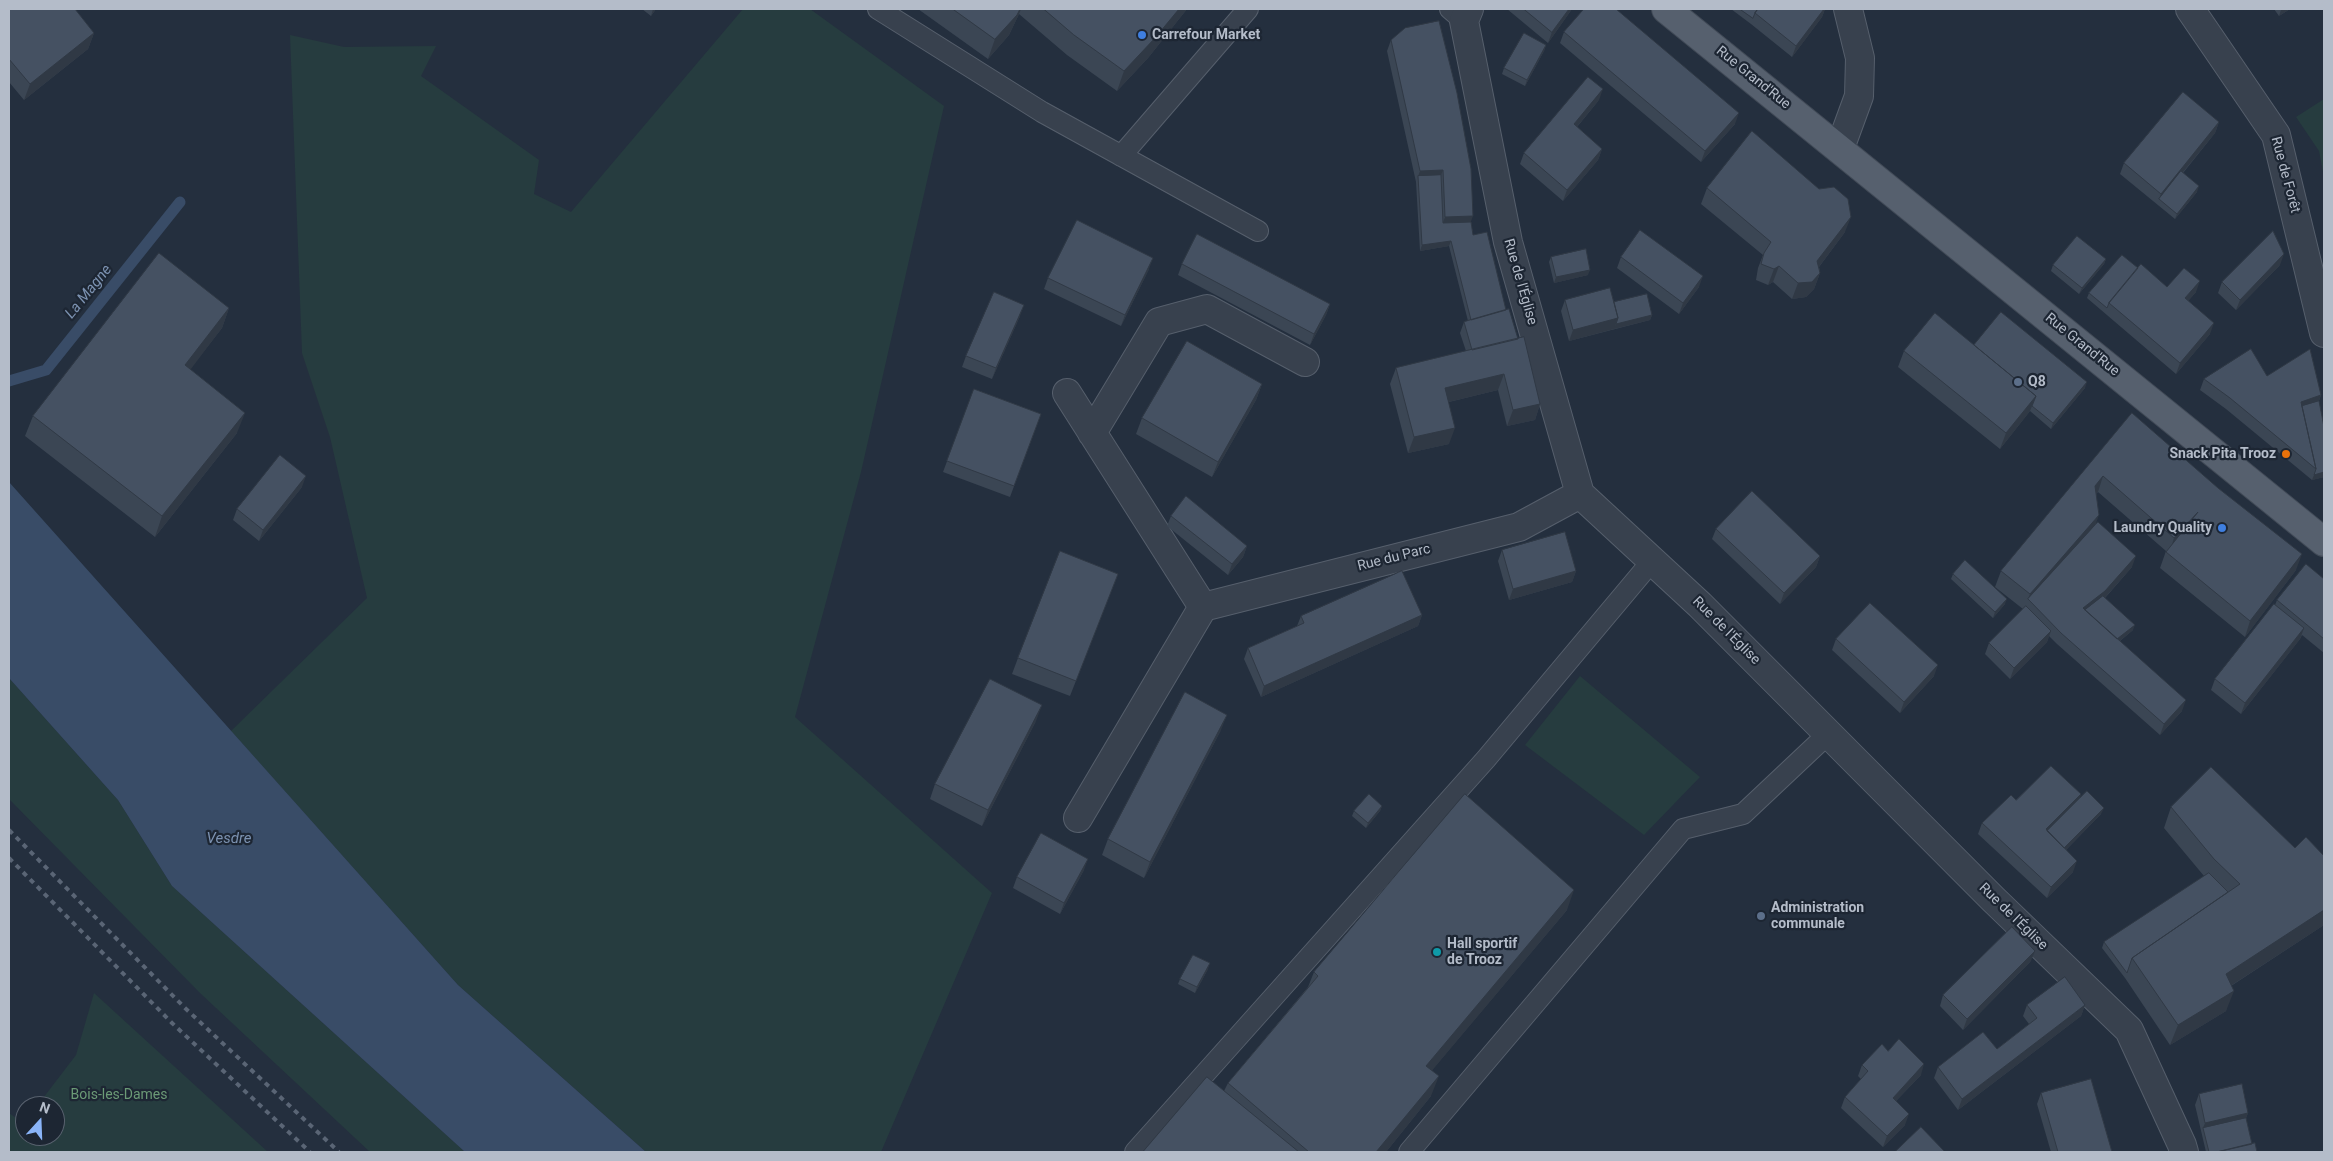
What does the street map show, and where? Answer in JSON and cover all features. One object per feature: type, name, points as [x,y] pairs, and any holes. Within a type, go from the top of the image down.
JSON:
[{"type":"main road","name":"Rue Grand'Rue","points":[[1666,9],[1840,148],[2324,542]]},
{"type":"street","points":[[1840,148],[1858,96],[1860,58],[1848,9]]},
{"type":"street","name":"Rue de Forêt","points":[[2190,9],[2276,135],[2324,333]]},
{"type":"street","name":"Rue de l'Église","points":[[1461,13],[1508,242],[1580,494],[1700,605],[1828,734],[2129,1030],[2184,1152]]},
{"type":"street","points":[[1092,432],[1159,322],[1208,309],[1306,362]]},
{"type":"street","points":[[1067,393],[1203,607],[1078,818]]},
{"type":"street","name":"Rue du Parc","points":[[1203,607],[1519,527],[1580,494]]},
{"type":"lane","points":[[878,9],[1042,112],[1258,232]]},
{"type":"lane","points":[[1121,156],[1248,9]]},
{"type":"lane","points":[[1135,1152],[1486,759],[1652,561]]},
{"type":"lane","points":[[1409,1152],[1683,829],[1743,814],[1828,734]]},
{"type":"green space","points":[[743,9],[810,9],[944,106],[861,472],[795,717],[992,893],[881,1152],[646,1152],[458,985],[231,731],[367,598],[330,437],[302,353],[290,35],[344,47],[436,46],[421,76],[539,160],[534,194],[571,212]]},
{"type":"green space","points":[[2324,99],[2324,177],[2319,151],[2296,117]]},
{"type":"green space","points":[[1580,676],[1700,777],[1644,835],[1525,745]]},
{"type":"green space","points":[[9,678],[118,800],[172,886],[465,1152],[370,1152],[200,993],[9,799]]},
{"type":"green space","name":"Bois-les-Dames","points":[[94,993],[268,1152],[9,1152],[9,1113],[15,1117],[15,1146],[65,1146],[65,1096],[45,1096],[76,1055]]},
{"type":"water","name":"Vesdre","points":[[9,482],[458,985],[646,1152],[465,1152],[172,886],[118,800],[9,678]]},
{"type":"building","points":[[9,9],[75,9],[94,33],[30,84],[9,59]]},
{"type":"building","points":[[953,9],[1020,9],[1017,15],[995,39]]},
{"type":"building","points":[[1044,9],[1179,9],[1124,71],[1074,35]]},
{"type":"building","points":[[1524,9],[1569,9],[1552,32]]},
{"type":"building","points":[[1584,9],[1616,9],[1739,113],[1705,151],[1564,32]]},
{"type":"building","points":[[1740,9],[1758,9],[1753,18]]},
{"type":"building","points":[[1758,9],[1824,9],[1796,46],[1755,13]]},
{"type":"building","points":[[1439,21],[1457,93],[1471,169],[1473,216],[1445,217],[1443,170],[1420,171],[1391,40],[1405,28]]},
{"type":"building","points":[[1524,33],[1546,45],[1527,80],[1504,68]]},
{"type":"building","points":[[1588,77],[1603,89],[1574,124],[1602,149],[1567,190],[1524,153]]},
{"type":"building","points":[[2183,92],[2219,122],[2161,194],[2124,163]]},
{"type":"building","points":[[1752,131],[1819,189],[1834,187],[1848,199],[1851,217],[1817,261],[1820,273],[1812,282],[1798,283],[1779,266],[1774,269],[1761,264],[1764,253],[1771,242],[1707,188]]},
{"type":"building","points":[[2181,171],[2199,186],[2177,214],[2159,199]]},
{"type":"building","points":[[1441,175],[1443,223],[1471,222],[1473,235],[1487,232],[1506,310],[1471,320],[1451,241],[1422,245],[1418,176]]},
{"type":"building","points":[[1077,220],[1153,258],[1125,315],[1048,278]]},
{"type":"building","points":[[1640,230],[1703,276],[1683,303],[1621,257]]},
{"type":"building","points":[[2273,231],[2284,254],[2240,300],[2222,282]]},
{"type":"building","points":[[1197,234],[1330,304],[1314,334],[1182,264]]},
{"type":"building","points":[[2077,236],[2106,259],[2082,288],[2053,265]]},
{"type":"building","points":[[1586,249],[1590,270],[1556,277],[1551,257]]},
{"type":"building","points":[[159,253],[229,308],[185,365],[245,413],[162,516],[33,416]]},
{"type":"building","points":[[2122,255],[2138,268],[2107,308],[2089,293]]},
{"type":"building","points":[[2141,264],[2167,287],[2184,268],[2200,281],[2185,298],[2214,323],[2180,363],[2109,303]]},
{"type":"building","points":[[1610,288],[1618,318],[1573,330],[1565,300]]},
{"type":"building","points":[[994,292],[1024,305],[996,368],[966,356]]},
{"type":"building","points":[[1647,294],[1652,315],[1616,324],[1618,318],[1614,302]]},
{"type":"building","points":[[1509,309],[1518,339],[1472,350],[1464,322]]},
{"type":"building","points":[[2001,312],[2087,382],[2053,423],[2032,406],[2036,396],[1974,345]]},
{"type":"building","points":[[1935,313],[2036,396],[2006,433],[1904,351]]},
{"type":"building","points":[[1524,337],[1540,404],[1513,410],[1504,374],[1445,388],[1455,428],[1414,437],[1396,368]]},
{"type":"building","points":[[1187,341],[1262,384],[1218,462],[1142,418]]},
{"type":"building","points":[[2251,349],[2267,376],[2310,349],[2321,395],[2301,402],[2316,469],[2204,379]]},
{"type":"building","points":[[974,389],[1041,414],[1014,486],[947,461]]},
{"type":"building","points":[[2319,401],[2324,427],[2324,472],[2314,475],[2316,469],[2302,406]]},
{"type":"building","points":[[2132,413],[2218,488],[2302,554],[2250,621],[2166,552],[2198,512],[2174,538],[2103,476],[2095,486],[2099,515],[2030,594],[2001,571]]},
{"type":"building","points":[[280,455],[306,476],[263,530],[237,509]]},
{"type":"building","points":[[1752,491],[1820,556],[1784,593],[1716,529]]},
{"type":"building","points":[[1186,496],[1247,546],[1232,564],[1171,516]]},
{"type":"building","points":[[2098,522],[2136,556],[2105,591],[2083,608],[2186,700],[2164,724],[2061,633],[2028,599]]},
{"type":"building","points":[[1565,532],[1576,571],[1513,589],[1502,550]]},
{"type":"building","points":[[1060,551],[1118,574],[1076,681],[1018,658]]},
{"type":"building","points":[[1965,560],[2007,599],[1995,612],[1953,574]]},
{"type":"building","points":[[2306,564],[2324,579],[2324,639],[2277,600]]},
{"type":"building","points":[[1402,571],[1422,615],[1264,686],[1248,648],[1304,623],[1301,616]]},
{"type":"building","points":[[2103,596],[2135,625],[2117,639],[2085,610]]},
{"type":"building","points":[[1870,603],[1938,665],[1904,702],[1836,639]]},
{"type":"building","points":[[2274,604],[2304,628],[2245,703],[2215,679]]},
{"type":"building","points":[[2026,606],[2051,631],[2014,668],[1989,643]]},
{"type":"building","points":[[990,679],[1042,705],[988,810],[935,784]]},
{"type":"building","points":[[1185,692],[1227,715],[1150,862],[1108,839]]},
{"type":"building","points":[[2051,766],[2081,794],[2046,829],[2077,861],[2051,887],[1982,823],[2011,795],[2016,800]]},
{"type":"building","points":[[2211,767],[2295,848],[2306,837],[2324,856],[2324,910],[2226,974],[2234,991],[2178,1025],[2132,958],[2240,884],[2214,859],[2171,807]]},
{"type":"building","points":[[2087,791],[2104,808],[2064,848],[2047,831]]},
{"type":"building","points":[[1369,794],[1382,806],[1368,823],[1354,811]]},
{"type":"building","points":[[1465,794],[1574,890],[1426,1066],[1439,1076],[1376,1152],[1309,1152],[1228,1083],[1318,976],[1314,972]]},
{"type":"building","points":[[1041,833],[1088,859],[1064,903],[1017,877]]},
{"type":"building","points":[[2209,873],[2228,892],[2132,958],[2127,973],[2104,942]]},
{"type":"building","points":[[2012,927],[2035,951],[1967,1019],[1943,995]]},
{"type":"building","points":[[1193,955],[1210,963],[1197,987],[1180,979]]},
{"type":"building","points":[[2065,977],[2085,1005],[1962,1099],[1938,1067],[1983,1032],[1997,1049],[2037,1018],[2027,1005]]},
{"type":"building","points":[[1899,1039],[1924,1064],[1893,1098],[1909,1114],[1887,1136],[1845,1097],[1868,1071],[1862,1065],[1882,1044],[1888,1051]]},
{"type":"building","points":[[1207,1077],[1299,1152],[1143,1152]]},
{"type":"building","points":[[2091,1079],[2112,1152],[2058,1152],[2041,1093]]},
{"type":"building","points":[[2242,1084],[2248,1113],[2205,1123],[2199,1094]]},
{"type":"building","points":[[2246,1118],[2252,1144],[2209,1152],[2203,1128]]},
{"type":"building","points":[[1921,1127],[1945,1152],[1895,1152]]},
{"type":"building","points":[[2255,1143],[2257,1152],[2217,1152]]},
{"type":"waterway","name":"La Magne","points":[[9,381],[46,370],[180,202]]},
{"type":"railway","points":[[9,830],[185,1008],[339,1152]]},
{"type":"railway","points":[[9,858],[172,1023],[310,1152]]},
{"type":"place","name":"Carrefour Market","points":[[1142,35]]},
{"type":"place","name":"Q8","points":[[2018,382]]},
{"type":"place","name":"Snack Pita Trooz","points":[[2286,454]]},
{"type":"place","name":"Laundry Quality","points":[[2222,528]]},
{"type":"place","name":"Administration communale","points":[[1761,916]]},
{"type":"place","name":"Hall sportif de Trooz","points":[[1437,952]]}]
